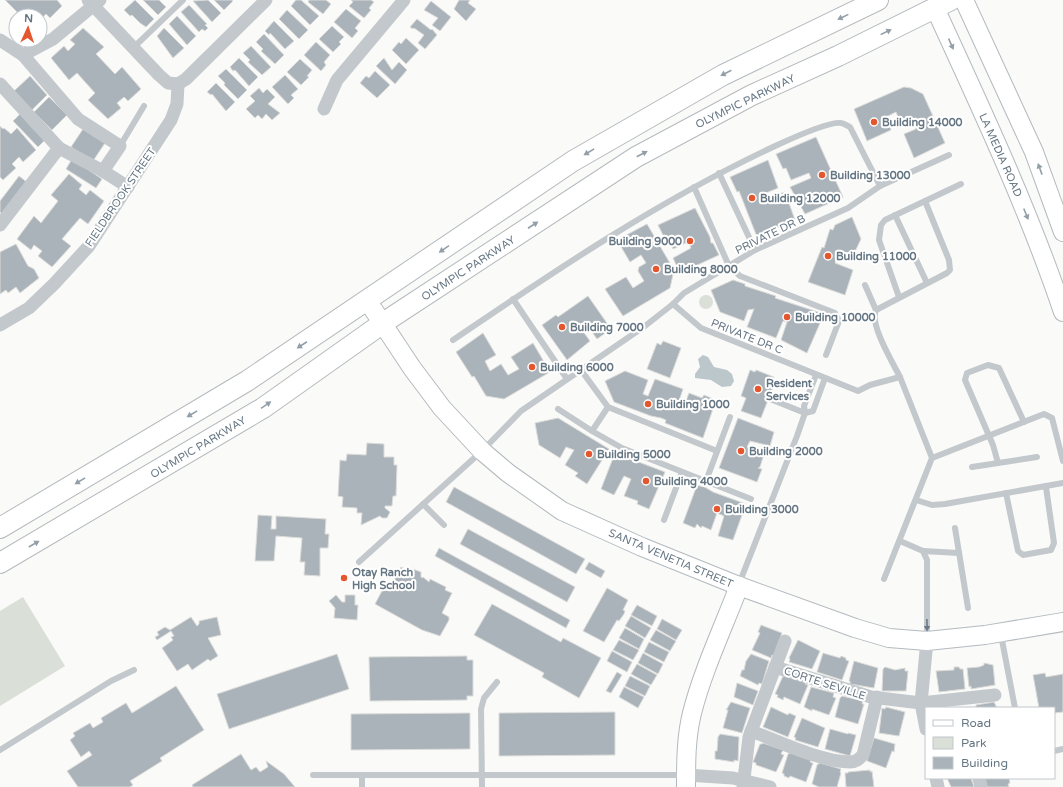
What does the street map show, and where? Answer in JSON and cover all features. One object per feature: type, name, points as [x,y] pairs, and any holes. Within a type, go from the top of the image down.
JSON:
[{"type":"main road","points":[[0,528],[247,381],[573,161],[722,75],[878,0]]},
{"type":"main road","name":"OLYMPIC PARKWAY","points":[[0,563],[262,408],[383,323],[636,157],[752,95],[838,56],[939,3]]},
{"type":"street","points":[[23,55],[53,40],[94,1],[133,48],[168,83],[178,84],[186,79],[266,0]]},
{"type":"street","points":[[324,108],[337,80],[404,0]]},
{"type":"street","points":[[964,0],[1034,152],[1063,232]]},
{"type":"street","name":"LA MEDIA ROAD","points":[[939,3],[1050,272],[1063,312]]},
{"type":"street","points":[[0,40],[23,55],[78,120],[120,146],[103,171]]},
{"type":"street","points":[[0,84],[59,148],[103,171],[128,187]]},
{"type":"street","name":"FIELDBROOK STREET","points":[[0,325],[29,308],[54,284],[89,246],[171,120],[177,104],[178,84]]},
{"type":"street","points":[[0,225],[59,148]]},
{"type":"street","name":"SANTA VENETIA STREET","points":[[367,300],[412,368],[442,408],[482,451],[508,473],[562,511],[642,547],[739,586],[855,628],[889,638],[928,641],[1001,633],[1063,622]]},
{"type":"street","points":[[739,586],[704,675],[692,714],[688,740],[686,781],[770,787]]},
{"type":"street","points":[[742,784],[751,731],[785,641]]},
{"type":"street","points":[[925,724],[921,703],[928,641]]},
{"type":"street","name":"CORTE SEVILLE","points":[[775,667],[845,690],[877,697],[921,703],[967,703],[995,695]]},
{"type":"street","points":[[751,731],[814,755],[850,762],[859,759],[863,754],[877,697]]},
{"type":"lane","points":[[133,48],[183,0]]},
{"type":"lane","points":[[120,146],[144,106]]},
{"type":"lane","points":[[453,340],[513,299],[629,224],[719,172],[802,133],[841,123],[850,127],[880,186]]},
{"type":"lane","name":"PRIVATE DR B","points":[[359,562],[482,451],[521,411],[673,304],[684,293],[755,250],[848,208],[880,186],[949,155]]},
{"type":"lane","points":[[719,172],[755,250]]},
{"type":"lane","points":[[899,297],[879,240],[881,225],[885,220],[961,184]]},
{"type":"lane","points":[[694,187],[729,266],[740,276],[835,313],[839,321],[826,355]]},
{"type":"lane","points":[[884,579],[932,458],[900,377],[875,325],[873,314],[876,310],[899,297],[947,273],[950,265],[925,201]]},
{"type":"lane","points":[[895,215],[927,283]]},
{"type":"lane","points":[[865,285],[876,310]]},
{"type":"lane","points":[[513,299],[567,379]]},
{"type":"lane","name":"PRIVATE DR C","points":[[673,304],[701,328],[858,391],[870,385],[900,377]]},
{"type":"lane","points":[[998,463],[993,445],[965,380],[967,373],[988,365],[999,368],[1024,422]]},
{"type":"lane","points":[[581,370],[608,408],[717,451]]},
{"type":"lane","points":[[739,586],[805,413],[804,406],[820,376]]},
{"type":"lane","points":[[770,399],[805,413],[813,410],[820,376]]},
{"type":"lane","points":[[592,431],[608,408]]},
{"type":"lane","points":[[558,409],[622,448],[751,499]]},
{"type":"lane","points":[[932,458],[1044,414],[1052,418],[1063,461]]},
{"type":"lane","points":[[706,481],[730,417]]},
{"type":"lane","points":[[972,467],[1037,457]]},
{"type":"lane","points":[[664,520],[682,472]]},
{"type":"lane","points":[[916,500],[932,505],[1063,483]]},
{"type":"lane","points":[[1006,493],[1018,551],[1023,554],[1051,550],[1054,543],[1046,486]]},
{"type":"lane","points":[[423,504],[444,525]]},
{"type":"lane","points":[[955,528],[968,608]]},
{"type":"lane","points":[[900,541],[923,551],[959,553]]},
{"type":"lane","points":[[923,551],[927,560],[928,641]]},
{"type":"lane","points":[[1001,633],[1015,707]]},
{"type":"lane","points":[[0,750],[111,681],[134,670]]},
{"type":"lane","points":[[482,787],[481,710],[484,698],[497,682]]},
{"type":"lane","points":[[313,775],[482,776],[686,781]]},
{"type":"lane","points":[[362,775],[362,787]]},
{"type":"green space","points":[[703,295],[709,295],[713,299],[713,305],[709,309],[703,309],[699,305],[699,299]]},
{"type":"green space","points":[[23,597],[65,666],[0,706],[0,611]]},
{"type":"shaded area","points":[[703,355],[708,357],[714,367],[727,370],[732,374],[734,381],[731,386],[722,387],[711,380],[695,378],[695,374],[700,367],[698,359]]},
{"type":"building","points":[[5,0],[57,0],[62,6],[50,18],[48,16],[48,8],[13,8]]},
{"type":"building","points":[[135,0],[154,19],[146,27],[124,10]]},
{"type":"building","points":[[143,0],[159,0],[166,7],[158,15]]},
{"type":"building","points":[[208,0],[221,13],[212,22],[193,1]]},
{"type":"building","points":[[214,0],[232,0],[233,1],[224,10]]},
{"type":"building","points":[[296,0],[301,0],[319,16],[310,25],[291,6]]},
{"type":"building","points":[[309,0],[326,0],[331,4],[323,14],[308,2]]},
{"type":"building","points":[[351,0],[371,0],[374,2],[369,8],[371,10],[364,18],[349,6],[353,2]]},
{"type":"building","points":[[459,0],[470,0],[468,3],[476,9],[466,21],[454,9]]},
{"type":"building","points":[[431,1],[451,17],[440,31],[432,25],[438,18],[424,10]]},
{"type":"building","points":[[189,5],[207,24],[205,25],[208,28],[205,31],[202,29],[199,32],[181,12]]},
{"type":"building","points":[[346,9],[361,21],[355,28],[358,31],[352,38],[334,22]]},
{"type":"building","points":[[287,10],[308,30],[299,39],[279,19]]},
{"type":"building","points":[[177,16],[196,36],[187,45],[169,24]]},
{"type":"building","points":[[417,19],[431,30],[432,29],[437,35],[425,49],[418,43],[424,35],[410,27]]},
{"type":"building","points":[[274,21],[294,41],[285,49],[270,33],[269,35],[265,31]]},
{"type":"building","points":[[332,26],[344,37],[339,42],[341,44],[333,52],[319,39]]},
{"type":"building","points":[[83,28],[104,47],[96,54],[115,74],[122,67],[141,89],[128,101],[124,97],[117,103],[121,108],[108,119],[88,100],[95,93],[77,73],[69,80],[51,58],[64,46],[68,51],[75,44],[70,40]]},
{"type":"building","points":[[164,28],[184,48],[173,58],[157,36]]},
{"type":"building","points":[[264,34],[284,55],[275,64],[261,51],[263,49],[256,42]]},
{"type":"building","points":[[406,38],[419,50],[406,64],[392,50],[399,42],[401,44]]},
{"type":"building","points":[[316,42],[330,55],[324,62],[326,65],[321,71],[304,55]]},
{"type":"building","points":[[251,46],[271,67],[262,75],[248,62],[250,60],[243,53]]},
{"type":"building","points":[[239,58],[258,77],[249,86],[235,70],[233,71],[230,67]]},
{"type":"building","points":[[384,58],[392,70],[399,62],[407,70],[395,84],[376,66]]},
{"type":"building","points":[[300,59],[312,70],[307,76],[309,77],[301,85],[287,72]]},
{"type":"building","points":[[226,69],[247,90],[238,99],[224,85],[225,83],[218,76]]},
{"type":"building","points":[[375,71],[390,85],[377,98],[360,83],[366,76],[369,78]]},
{"type":"building","points":[[285,75],[298,89],[291,95],[294,98],[288,104],[272,87]]},
{"type":"building","points":[[30,76],[47,95],[32,110],[14,91]]},
{"type":"building","points":[[216,83],[235,102],[226,111],[212,94],[211,95],[207,92]]},
{"type":"building","name":"Building 14000","points":[[904,87],[911,88],[923,94],[945,143],[914,158],[904,134],[916,129],[912,120],[901,124],[896,112],[886,117],[891,130],[867,141],[854,109]]},
{"type":"building","points":[[259,88],[263,93],[267,89],[275,97],[268,104],[280,113],[272,120],[266,114],[262,119],[258,115],[255,118],[246,109],[255,101],[250,96]]},
{"type":"building","points":[[49,97],[67,115],[52,130],[34,112]]},
{"type":"building","points":[[21,113],[46,139],[38,147],[13,121]]},
{"type":"building","points":[[0,126],[11,134],[17,128],[36,150],[23,162],[19,157],[12,164],[16,168],[3,180],[0,177]]},
{"type":"building","points":[[83,129],[105,143],[93,161],[71,147]]},
{"type":"building","name":"Building 13000","points":[[816,137],[843,197],[805,214],[790,187],[811,178],[809,173],[791,180],[786,168],[783,169],[776,154]]},
{"type":"building","points":[[72,159],[102,179],[96,188],[66,169]]},
{"type":"building","name":"Building 12000","points":[[768,160],[778,188],[761,195],[763,200],[785,192],[795,220],[757,237],[739,191],[737,192],[730,177]]},
{"type":"building","points":[[69,174],[82,185],[79,189],[86,195],[90,190],[104,201],[88,224],[80,218],[62,239],[71,246],[52,267],[38,256],[42,251],[34,245],[31,250],[17,239],[34,216],[41,223],[58,201],[51,195]]},
{"type":"building","points":[[19,176],[28,183],[3,215],[0,212],[0,201]]},
{"type":"building","name":"Building 9000","points":[[695,208],[710,237],[711,243],[713,243],[719,255],[680,273],[673,258],[691,248],[688,242],[673,249],[667,236],[664,237],[658,225]]},
{"type":"building","name":"Building 11000","points":[[852,217],[861,239],[852,258],[841,254],[840,257],[838,256],[835,263],[853,270],[845,295],[808,282],[822,247],[824,248],[830,229],[833,230],[835,225]]},
{"type":"building","name":"Building 8000","points":[[647,224],[674,270],[670,288],[623,316],[605,289],[626,277],[633,288],[644,281],[638,271],[639,267],[646,263],[641,255],[630,262],[617,240]]},
{"type":"building","points":[[16,244],[28,266],[34,269],[39,278],[20,293],[16,287],[8,293],[6,290],[0,294],[0,252]]},
{"type":"building","name":"Building 10000","points":[[733,280],[745,284],[745,286],[776,296],[775,298],[824,314],[807,353],[781,340],[787,322],[783,321],[776,338],[747,327],[754,309],[748,310],[744,321],[720,312],[711,290]]},
{"type":"building","name":"Building 7000","points":[[588,296],[611,329],[597,339],[585,322],[579,326],[590,341],[567,360],[542,325],[556,315],[558,317]]},
{"type":"building","name":"Building 6000","points":[[483,333],[496,355],[485,361],[490,371],[501,364],[508,375],[519,369],[511,357],[533,343],[550,372],[504,399],[486,396],[474,376],[472,377],[456,352]]},
{"type":"building","points":[[663,341],[681,348],[670,378],[647,369],[657,343],[661,345]]},
{"type":"building","name":"Resident Services","points":[[750,370],[755,372],[756,370],[774,377],[773,381],[775,382],[761,418],[741,411],[746,398],[741,396]]},
{"type":"building","name":"Building 1000","points":[[625,371],[648,380],[643,394],[648,396],[655,379],[683,389],[677,407],[683,409],[689,393],[702,398],[704,395],[716,400],[703,438],[665,423],[666,420],[614,402],[605,381]]},
{"type":"building","name":"Building 5000","points":[[558,418],[609,449],[587,484],[575,476],[578,473],[565,465],[574,450],[566,447],[560,458],[539,445],[535,423]]},
{"type":"building","name":"Building 2000","points":[[738,418],[774,432],[770,446],[750,441],[747,447],[764,454],[760,467],[758,468],[762,469],[757,482],[719,468]]},
{"type":"building","points":[[367,443],[384,444],[384,457],[394,457],[394,465],[397,465],[396,496],[393,496],[392,506],[385,506],[385,508],[390,512],[387,518],[382,518],[380,516],[361,525],[362,513],[357,513],[357,508],[342,507],[343,497],[338,496],[340,460],[346,461],[347,454],[366,455]]},
{"type":"building","name":"Building 4000","points":[[615,453],[665,472],[649,509],[637,504],[638,501],[624,496],[631,479],[624,476],[614,495],[601,489]]},
{"type":"building","name":"Building 3000","points":[[697,485],[703,486],[713,492],[746,504],[733,540],[718,536],[724,516],[717,513],[711,530],[702,526],[701,528],[697,524],[695,528],[683,523]]},
{"type":"building","points":[[454,487],[585,559],[576,574],[446,502]]},
{"type":"building","points":[[258,515],[272,516],[271,529],[276,529],[276,516],[326,519],[325,534],[329,534],[328,548],[320,548],[320,576],[304,575],[305,562],[300,562],[302,538],[276,536],[274,561],[255,561]]},
{"type":"building","points":[[468,529],[575,587],[567,602],[460,544]]},
{"type":"building","points":[[439,548],[570,620],[566,628],[435,556]]},
{"type":"building","points":[[589,562],[605,571],[601,578],[585,569]]},
{"type":"building","points":[[401,567],[409,571],[410,568],[421,572],[421,577],[429,582],[430,579],[446,587],[445,590],[452,593],[442,613],[449,617],[449,620],[440,636],[422,630],[375,604],[383,589],[386,591],[389,585],[391,586]]},
{"type":"building","points":[[607,588],[628,600],[623,610],[625,611],[624,614],[619,621],[617,620],[604,642],[583,631]]},
{"type":"building","points":[[336,595],[342,602],[345,602],[345,595],[355,595],[355,605],[358,605],[357,620],[334,618],[335,608],[329,601]]},
{"type":"building","points":[[492,604],[561,642],[563,638],[601,658],[579,698],[542,677],[544,673],[474,635]]},
{"type":"building","points":[[637,605],[657,616],[652,626],[631,615]]},
{"type":"building","points":[[631,616],[651,628],[645,638],[625,626]]},
{"type":"building","points":[[191,617],[197,626],[199,621],[217,617],[221,635],[208,638],[218,656],[210,661],[208,659],[192,670],[188,664],[177,671],[162,648],[173,640],[171,637],[174,636],[171,631],[157,640],[155,637],[159,635],[157,632],[165,627],[170,630]]},
{"type":"building","points":[[662,619],[682,630],[676,640],[657,629]]},
{"type":"building","points":[[761,625],[782,633],[774,656],[772,655],[771,658],[752,650],[760,633],[758,632]]},
{"type":"building","points":[[625,628],[644,639],[639,649],[619,638]]},
{"type":"building","points":[[656,630],[676,641],[670,651],[650,640]]},
{"type":"building","points":[[619,640],[639,650],[633,660],[613,650]]},
{"type":"building","points":[[798,640],[820,651],[812,669],[789,662],[789,658]]},
{"type":"building","points":[[649,642],[669,652],[664,662],[644,652]]},
{"type":"building","points":[[612,651],[632,662],[627,672],[607,661]]},
{"type":"building","points":[[643,653],[663,664],[658,674],[638,663]]},
{"type":"building","points":[[823,653],[840,658],[841,656],[849,661],[842,680],[817,672]]},
{"type":"building","points":[[337,654],[349,689],[229,729],[217,694]]},
{"type":"building","points":[[751,654],[769,661],[762,684],[759,683],[758,685],[740,676],[742,670],[744,670],[746,661]]},
{"type":"building","points":[[467,656],[467,660],[473,660],[473,696],[467,696],[467,700],[370,701],[369,657]]},
{"type":"building","points":[[854,661],[878,668],[874,688],[850,684],[849,681]]},
{"type":"building","points":[[984,663],[993,665],[995,685],[971,689],[971,686],[969,687],[967,668],[979,667],[984,665]]},
{"type":"building","points":[[637,664],[657,675],[651,685],[631,674]]},
{"type":"building","points":[[885,667],[895,670],[905,668],[905,671],[908,671],[906,691],[882,691],[883,669]]},
{"type":"building","points":[[954,667],[963,669],[965,689],[939,692],[936,671],[954,670]]},
{"type":"building","points":[[617,672],[622,675],[611,693],[606,691]]},
{"type":"building","points":[[1045,673],[1046,677],[1063,674],[1063,712],[1055,713],[1055,707],[1039,707],[1033,675]]},
{"type":"building","points":[[630,676],[650,686],[645,696],[625,686]]},
{"type":"building","points":[[783,676],[806,682],[805,684],[808,685],[800,704],[784,697],[783,700],[775,694]]},
{"type":"building","points":[[737,683],[758,691],[753,705],[734,697]]},
{"type":"building","points":[[176,686],[204,730],[160,758],[162,761],[130,781],[133,785],[130,787],[78,787],[67,771],[92,755],[89,751],[81,757],[70,740],[75,736],[73,733],[90,723],[93,728],[103,722],[101,718],[126,703],[132,713]]},
{"type":"building","points":[[624,687],[644,697],[638,708],[619,697]]},
{"type":"building","points":[[811,687],[834,693],[833,697],[836,698],[829,715],[812,709],[812,711],[804,707]]},
{"type":"building","points":[[842,696],[863,701],[862,704],[864,704],[858,724],[835,717],[840,698]]},
{"type":"building","points":[[731,702],[750,708],[742,733],[723,728],[728,710],[726,710]]},
{"type":"building","points":[[994,702],[996,707],[976,707],[976,705]]},
{"type":"building","points":[[771,707],[788,715],[789,713],[796,716],[788,737],[763,727]]},
{"type":"building","points":[[886,707],[905,712],[899,736],[879,733],[882,708],[885,709]]},
{"type":"building","points":[[615,712],[615,755],[499,756],[499,713]]},
{"type":"building","points":[[470,713],[470,749],[351,750],[351,714]]},
{"type":"building","points":[[802,718],[825,728],[818,747],[795,740],[796,738],[794,737]]},
{"type":"building","points":[[830,729],[856,735],[850,756],[825,749]]},
{"type":"building","points":[[720,734],[739,737],[738,761],[734,760],[734,762],[715,759],[715,751],[717,751],[718,737]]},
{"type":"building","points":[[874,738],[895,744],[894,752],[892,751],[886,768],[867,761]]},
{"type":"building","points":[[763,743],[783,750],[781,754],[784,755],[776,772],[756,765],[756,763],[753,762],[760,744]]},
{"type":"building","points":[[791,753],[811,760],[810,762],[813,763],[806,782],[790,776],[789,778],[784,776],[782,773],[788,754]]},
{"type":"building","points":[[241,754],[251,770],[256,767],[260,772],[268,767],[266,761],[284,774],[295,787],[193,787],[192,785]]},
{"type":"building","points":[[820,763],[841,769],[837,787],[819,787],[812,784],[817,765]]},
{"type":"building","points":[[870,770],[870,772],[872,771],[874,787],[846,787],[845,773]]},
{"type":"building","points":[[947,779],[971,779],[974,787],[951,787]]},
{"type":"building","points":[[985,779],[1009,779],[1009,787],[987,787]]},
{"type":"place","name":"Building 14000","points":[[874,122]]},
{"type":"place","name":"Building 13000","points":[[822,175]]},
{"type":"place","name":"Building 12000","points":[[752,198]]},
{"type":"place","name":"Building 9000","points":[[690,241]]},
{"type":"place","name":"Building 11000","points":[[828,256]]},
{"type":"place","name":"Building 8000","points":[[656,269]]},
{"type":"place","name":"Building 10000","points":[[787,317]]},
{"type":"place","name":"Building 7000","points":[[562,327]]},
{"type":"place","name":"Building 6000","points":[[532,367]]},
{"type":"place","name":"Resident Services","points":[[758,389]]},
{"type":"place","name":"Building 1000","points":[[648,404]]},
{"type":"place","name":"Building 2000","points":[[741,451]]},
{"type":"place","name":"Building 5000","points":[[589,454]]},
{"type":"place","name":"Building 4000","points":[[646,481]]},
{"type":"place","name":"Building 3000","points":[[717,509]]},
{"type":"place","name":"Otay Ranch High School","points":[[344,578]]}]
